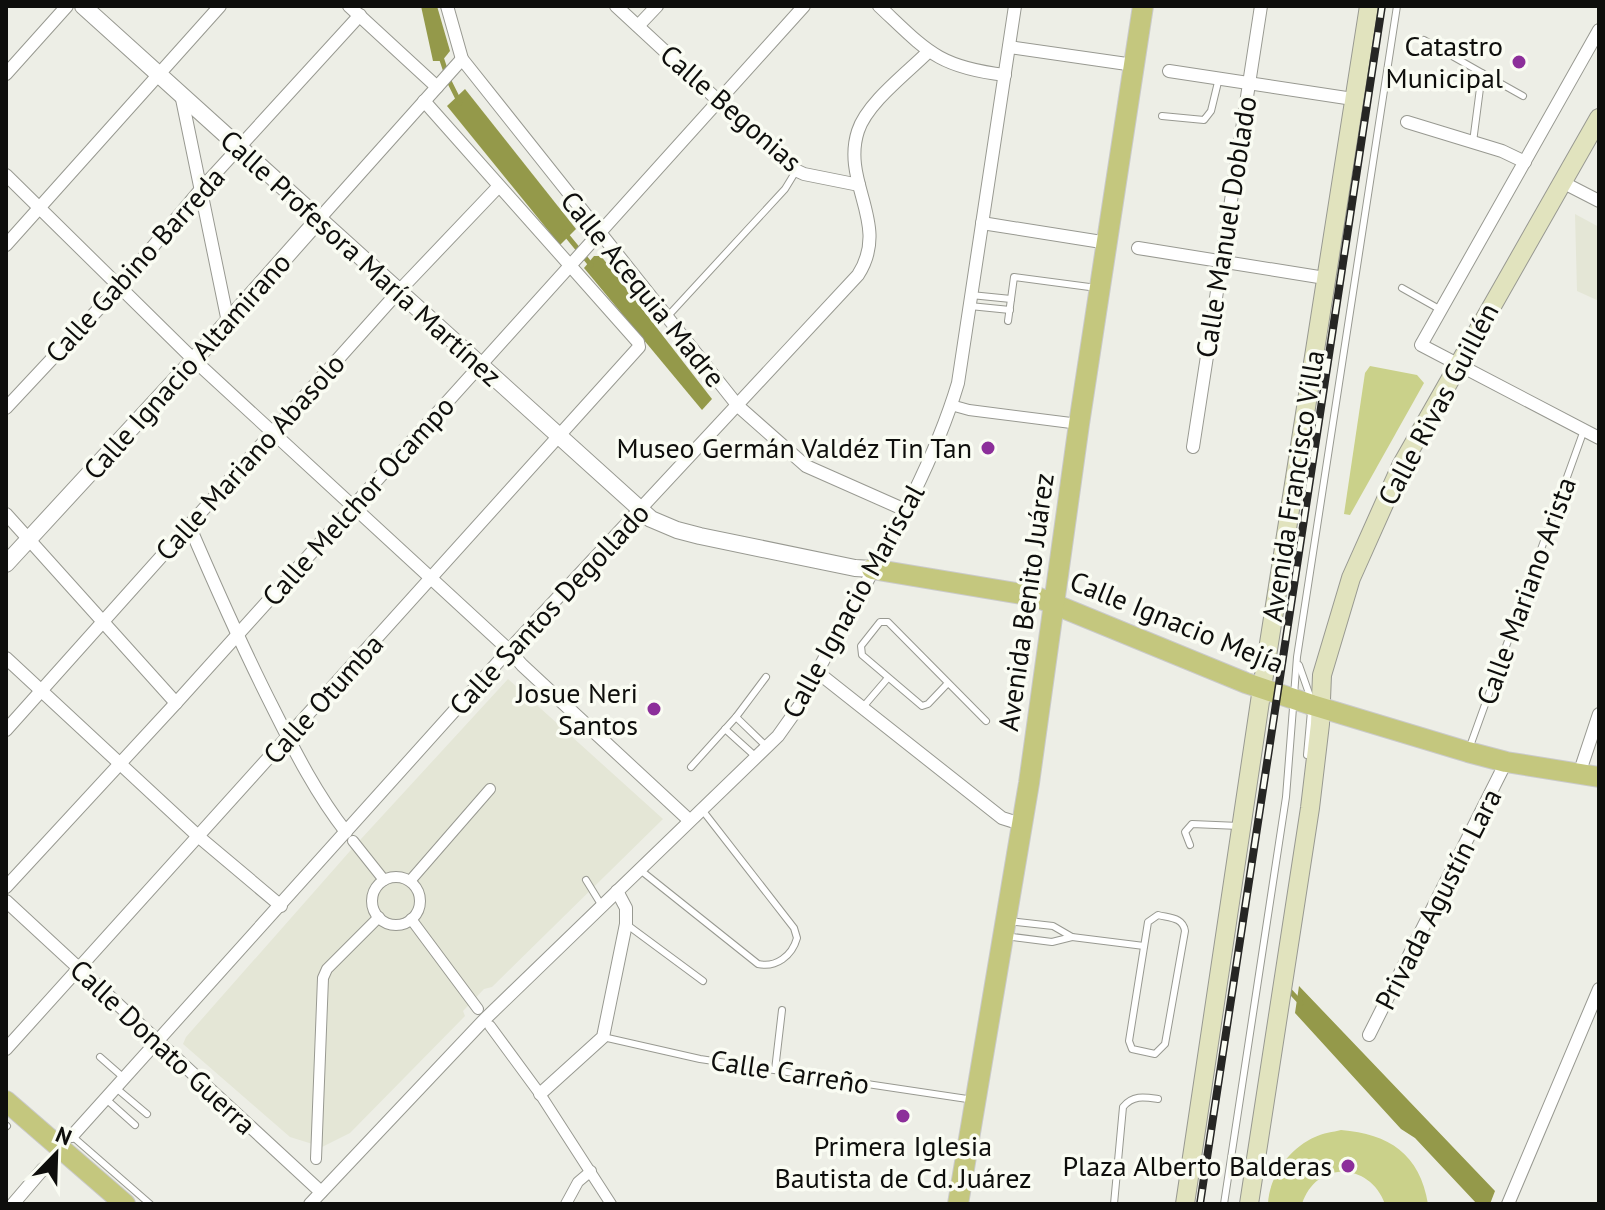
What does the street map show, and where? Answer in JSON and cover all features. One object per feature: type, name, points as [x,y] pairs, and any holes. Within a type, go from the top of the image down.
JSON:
[{"type":"main road","name":"Avenida Benito Juárez","points":[[958,1204],[1029,783],[1079,424],[1143,6]]},
{"type":"main road","name":"Avenida Francisco Villa","points":[[1185,1204],[1369,6]]},
{"type":"main road","name":"Calle Rivas Guillén","points":[[1309,703],[1322,675],[1351,578],[1401,466],[1599,118]]},
{"type":"main road","name":"Calle Ignacio Mejía","points":[[872,569],[1034,596],[1262,688],[1468,752],[1506,762],[1589,776]]},
{"type":"main road","name":"Avenida Francisco Villa","points":[[1249,1204],[1285,970],[1309,703]]},
{"type":"main road","points":[[6,1101],[125,1204]]},
{"type":"street","points":[[6,74],[67,6]]},
{"type":"street","name":"Calle Profesora María Martínez","points":[[83,6],[639,510]]},
{"type":"street","points":[[6,245],[220,6]]},
{"type":"street","name":"Calle Acequia Madre","points":[[447,6],[458,63],[556,180],[596,237],[667,317],[738,406],[806,466],[903,509]]},
{"type":"street","name":"Calle Begonias","points":[[616,6],[796,171],[859,185]]},
{"type":"street","points":[[638,26],[657,6]]},
{"type":"street","name":"Calle Melchor Ocampo","points":[[6,887],[120,765],[804,6]]},
{"type":"street","points":[[879,6],[928,52],[953,65],[1005,75]]},
{"type":"street","name":"Calle Ignacio Mariscal","points":[[310,1204],[485,1019],[767,747],[800,705],[927,467],[958,383],[1015,6]]},
{"type":"street","name":"Calle Manuel Doblado","points":[[1193,447],[1261,6]]},
{"type":"street","points":[[355,10],[439,84]]},
{"type":"street","name":"Calle Gabino Barreda","points":[[6,408],[120,286],[355,10]]},
{"type":"street","name":"Calle Rivas Guillén","points":[[1457,364],[1421,345],[1599,30]]},
{"type":"street","points":[[1009,47],[1134,65]]},
{"type":"street","name":"Calle Santos Degollado","points":[[72,1136],[281,906],[350,837],[509,650],[858,275],[865,264],[871,238],[855,155],[858,129],[872,108],[928,52]]},
{"type":"street","name":"Calle Ignacio Altamirano","points":[[6,564],[194,360],[458,63]]},
{"type":"street","points":[[1169,71],[1353,99]]},
{"type":"street","points":[[181,94],[228,322]]},
{"type":"street","name":"Calle Acequia Madre","points":[[424,101],[498,187],[572,264],[639,347]]},
{"type":"street","points":[[1407,122],[1502,151],[1525,162]]},
{"type":"street","points":[[6,175],[194,360],[689,820]]},
{"type":"street","points":[[1562,182],[1599,201]]},
{"type":"street","name":"Calle Mariano Abasolo","points":[[6,730],[398,292],[498,187]]},
{"type":"street","points":[[982,223],[1108,243]]},
{"type":"street","points":[[1138,248],[1325,278]]},
{"type":"street","name":"Calle Otumba","points":[[6,1049],[639,347]]},
{"type":"street","points":[[1457,364],[1599,438]]},
{"type":"street","points":[[951,405],[1079,424]]},
{"type":"street","name":"Calle Ignacio Mejía","points":[[639,510],[657,523],[677,530],[872,569]]},
{"type":"street","points":[[6,514],[176,703]]},
{"type":"street","points":[[189,525],[236,635],[288,737],[329,811],[384,880]]},
{"type":"street","points":[[6,658],[199,837],[281,906]]},
{"type":"street","points":[[816,671],[1002,818],[1021,824]]},
{"type":"street","points":[[1589,776],[1599,714]]},
{"type":"street","name":"Privada Agustín Lara","points":[[1369,1035],[1506,762]]},
{"type":"street","points":[[410,881],[490,789]]},
{"type":"street","points":[[393,877],[410,881],[417,888],[420,905],[411,919],[394,924],[379,917],[374,909],[374,893],[384,880],[393,877]]},
{"type":"street","points":[[540,1094],[603,1037],[626,924],[626,908],[617,891]]},
{"type":"street","name":"Calle Donato Guerra","points":[[6,901],[321,1192]]},
{"type":"street","points":[[316,1159],[323,978],[327,969],[379,917]]},
{"type":"street","points":[[411,919],[478,1009]]},
{"type":"street","points":[[1509,1202],[1599,989]]},
{"type":"street","points":[[490,1026],[540,1094],[611,1204]]},
{"type":"street","points":[[13,1204],[43,1169]]},
{"type":"street","points":[[566,1204],[578,1182],[591,1171]]},
{"type":"lane","name":"Avenida Francisco Villa","points":[[1240,1204],[1299,831],[1309,703],[1297,657],[1397,6]]},
{"type":"lane","points":[[1424,40],[1523,96]]},
{"type":"lane","points":[[1473,142],[1482,73]]},
{"type":"lane","points":[[1162,116],[1204,120],[1211,111],[1219,78]]},
{"type":"lane","points":[[667,317],[785,189],[796,171]]},
{"type":"lane","points":[[1008,321],[1014,277],[1101,289]]},
{"type":"lane","points":[[1402,288],[1441,310]]},
{"type":"lane","points":[[971,300],[1011,299]]},
{"type":"lane","points":[[971,300],[1010,310]]},
{"type":"lane","name":"Calle Mariano Arista","points":[[1468,752],[1584,430]]},
{"type":"lane","points":[[948,683],[928,704],[922,706],[887,679],[861,651],[874,628],[884,621],[948,683],[986,721]]},
{"type":"lane","name":"Avenida Francisco Villa","points":[[1224,1204],[1281,836],[1309,703],[1297,657]]},
{"type":"lane","points":[[691,767],[736,717],[766,677]]},
{"type":"lane","points":[[863,707],[887,679]]},
{"type":"lane","points":[[736,717],[767,747]]},
{"type":"lane","points":[[725,729],[756,757]]},
{"type":"lane","points":[[639,869],[758,964],[769,967],[789,953],[797,938],[794,928],[701,808]]},
{"type":"lane","points":[[1190,845],[1185,832],[1188,825],[1242,827]]},
{"type":"lane","points":[[586,880],[602,906]]},
{"type":"lane","points":[[1154,916],[1177,919],[1184,926],[1165,1044],[1155,1054],[1137,1051],[1129,1045],[1144,946],[1148,922],[1154,916]]},
{"type":"lane","points":[[626,924],[703,981]]},
{"type":"lane","points":[[1003,928],[1053,926],[1072,937]]},
{"type":"lane","points":[[1003,928],[1052,942],[1072,937],[1144,946]]},
{"type":"lane","points":[[775,1070],[782,1010]]},
{"type":"lane","name":"Calle Carreño","points":[[603,1037],[660,1051],[977,1100]]},
{"type":"lane","points":[[100,1057],[147,1114]]},
{"type":"lane","points":[[1114,1204],[1123,1107],[1129,1100],[1138,1097],[1158,1099]]},
{"type":"lane","points":[[106,1099],[135,1125]]},
{"type":"lane","points":[[72,1136],[150,1204]]},
{"type":"shaded area","points":[[421,6],[437,6],[450,51],[442,61],[433,61]]},
{"type":"shaded area","points":[[465,89],[576,229],[560,245],[447,106]]},
{"type":"shaded area","points":[[1575,214],[1599,227],[1599,301],[1577,291]]},
{"type":"shaded area","points":[[594,256],[601,256],[712,399],[702,410],[584,268]]},
{"type":"shaded area","points":[[1370,366],[1417,375],[1424,383],[1350,515],[1344,514],[1365,373]]},
{"type":"shaded area","points":[[508,679],[663,819],[492,987],[484,989],[463,1011],[465,1016],[350,1133],[322,1147],[290,1137],[183,1044],[186,1037],[350,851]]},
{"type":"shaded area","points":[[1299,986],[1495,1191],[1490,1204],[1477,1204],[1415,1138],[1401,1129],[1295,1013]]},
{"type":"shaded area","name":"Plaza Alberto Balderas","points":[[1341,1130],[1374,1136],[1400,1150],[1418,1172],[1428,1204],[1385,1204],[1368,1180],[1343,1172],[1319,1180],[1302,1204],[1268,1204],[1272,1183],[1289,1156],[1315,1137]]},
{"type":"waterway","points":[[441,57],[460,103]]},
{"type":"waterway","points":[[564,232],[591,265]]},
{"type":"waterway","points":[[1288,989],[1301,1003]]},
{"type":"railway","points":[[1200,1204],[1382,6]]},
{"type":"place","name":"Catastro Municipal","points":[[1519,62]]},
{"type":"place","name":"Museo Germán Valdéz Tin Tan","points":[[988,448]]},
{"type":"place","name":"Josue Neri Santos","points":[[654,709]]},
{"type":"place","name":"Primera Iglesia Bautista de Cd. Juárez","points":[[903,1116]]},
{"type":"place","name":"Plaza Alberto Balderas","points":[[1348,1166]]}]
